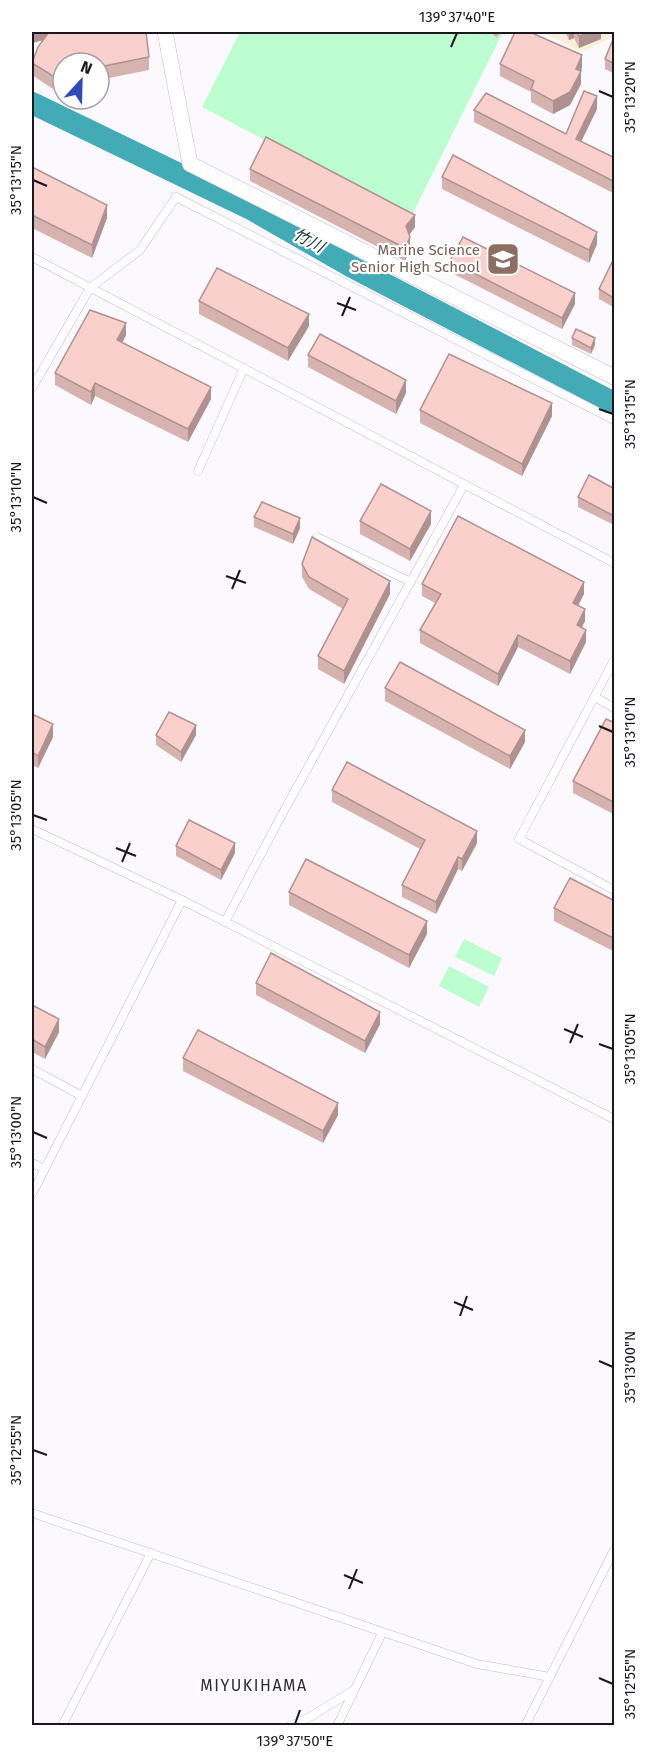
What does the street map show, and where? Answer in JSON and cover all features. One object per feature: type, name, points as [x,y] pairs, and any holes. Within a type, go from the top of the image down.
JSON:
[{"type":"street","points":[[165,32],[190,164],[615,377]]},
{"type":"lane","points":[[32,388],[90,288],[140,250],[176,197],[615,420]]},
{"type":"lane","points":[[32,257],[615,563]]},
{"type":"lane","points":[[198,471],[244,368]]},
{"type":"lane","points":[[225,922],[464,484]]},
{"type":"lane","points":[[317,537],[411,582]]},
{"type":"lane","points":[[615,660],[519,839],[615,890]]},
{"type":"lane","points":[[594,697],[615,708]]},
{"type":"lane","points":[[32,829],[182,900],[615,1119]]},
{"type":"lane","points":[[32,1194],[182,900]]},
{"type":"lane","points":[[32,1069],[82,1096]]},
{"type":"lane","points":[[32,1163],[44,1169]]},
{"type":"lane","points":[[32,1513],[477,1664],[550,1677]]},
{"type":"lane","points":[[525,1725],[615,1550]]},
{"type":"lane","points":[[62,1725],[151,1553]]},
{"type":"lane","points":[[337,1725],[382,1633]]},
{"type":"lane","points":[[290,1725],[308,1718],[354,1690]]},
{"type":"shaded area","points":[[542,32],[614,32],[614,37],[581,52]]},
{"type":"green space","points":[[240,32],[503,32],[411,217],[202,107]]},
{"type":"green space","points":[[464,939],[502,958],[494,976],[455,957]]},
{"type":"green space","points":[[449,966],[489,987],[479,1007],[439,986]]},
{"type":"building","points":[[49,32],[146,32],[149,57],[111,65],[111,51],[51,51],[51,75],[32,63],[38,47]]},
{"type":"building","points":[[515,32],[534,32],[534,34],[582,55],[576,69],[581,71],[570,92],[553,101],[531,89],[534,81],[500,64]]},
{"type":"building","points":[[577,32],[590,32],[579,36]]},
{"type":"building","points":[[615,38],[615,64],[605,59]]},
{"type":"building","points":[[584,91],[597,96],[576,139],[615,158],[615,182],[474,110],[486,93],[566,134]]},
{"type":"building","points":[[266,137],[415,215],[406,226],[410,237],[405,248],[250,169]]},
{"type":"building","points":[[453,155],[597,232],[589,250],[442,177]]},
{"type":"building","points":[[32,167],[107,205],[92,245],[32,215]]},
{"type":"building","points":[[463,237],[575,293],[562,318],[450,261]]},
{"type":"building","points":[[615,256],[615,299],[599,289]]},
{"type":"building","points":[[217,268],[309,314],[288,348],[199,301]]},
{"type":"building","points":[[90,310],[126,323],[117,340],[211,387],[188,429],[95,383],[91,392],[55,373]]},
{"type":"building","points":[[576,329],[595,338],[591,348],[572,338]]},
{"type":"building","points":[[320,334],[406,380],[396,401],[308,355]]},
{"type":"building","points":[[449,354],[552,403],[522,464],[420,410]]},
{"type":"building","points":[[589,475],[615,489],[615,510],[612,515],[578,497]]},
{"type":"building","points":[[381,484],[431,511],[410,549],[360,521]]},
{"type":"building","points":[[262,502],[300,518],[293,534],[254,517]]},
{"type":"building","points":[[458,516],[584,582],[573,603],[585,609],[577,625],[586,630],[570,661],[518,635],[498,674],[420,630],[441,594],[422,584]]},
{"type":"building","points":[[312,537],[390,581],[344,671],[318,656],[348,599],[309,577],[302,564]]},
{"type":"building","points":[[400,662],[525,730],[510,756],[385,688]]},
{"type":"building","points":[[169,712],[196,725],[181,752],[156,735]]},
{"type":"building","points":[[32,714],[53,724],[38,756],[32,752]]},
{"type":"building","points":[[606,719],[615,723],[615,803],[573,781]]},
{"type":"building","points":[[347,762],[477,831],[462,859],[458,857],[436,902],[402,885],[425,840],[332,790]]},
{"type":"building","points":[[189,820],[235,843],[221,870],[176,846]]},
{"type":"building","points":[[306,859],[427,921],[409,955],[289,892]]},
{"type":"building","points":[[570,878],[615,901],[615,939],[554,908]]},
{"type":"building","points":[[271,953],[380,1012],[365,1041],[256,983]]},
{"type":"building","points":[[32,1005],[59,1019],[45,1047],[32,1039]]},
{"type":"building","points":[[198,1030],[338,1103],[323,1131],[183,1058]]},
{"type":"waterway","name":"竹川","points":[[32,103],[251,209],[352,267],[614,403]]},
{"type":"place","name":"Marine Science Senior High School","points":[[503,259]]},
{"type":"district","name":"MIYUKIHAMA","points":[[254,1685]]}]
